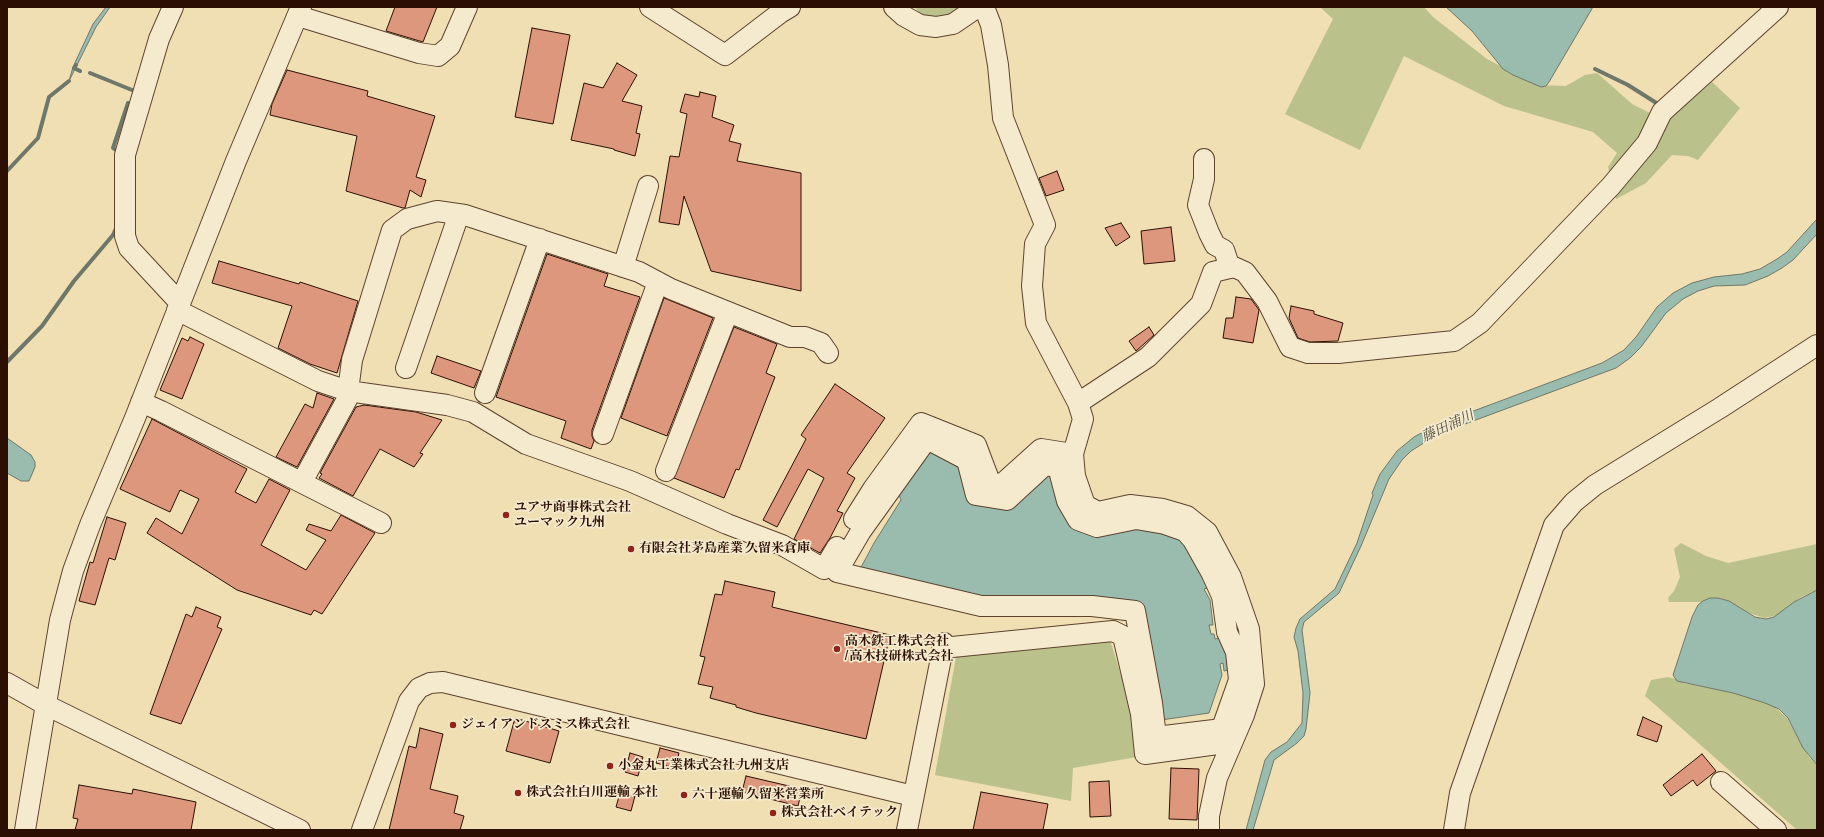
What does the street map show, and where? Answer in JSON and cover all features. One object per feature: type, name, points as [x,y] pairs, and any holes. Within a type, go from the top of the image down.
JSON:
[{"type":"street","points":[[173,7],[159,39],[125,155],[125,236],[129,248],[178,306],[318,381],[350,392],[447,405],[473,412],[526,444],[630,482],[727,524],[782,545],[824,569],[873,489],[921,423],[976,445],[990,482],[1001,485],[1041,449],[1073,454]]},
{"type":"street","points":[[25,830],[60,620],[73,571],[236,161],[300,12],[419,53],[438,56],[450,46],[467,7]]},
{"type":"street","points":[[650,7],[725,55],[780,12],[790,7]]},
{"type":"street","points":[[894,7],[904,16],[920,24],[936,27],[953,24],[978,7]]},
{"type":"street","points":[[984,7],[991,26],[996,49],[1003,118],[1045,225],[1035,244],[1032,286],[1036,324],[1078,403],[1083,419],[1073,454],[1075,476],[1085,505],[1098,512],[1130,505],[1163,509],[1187,516],[1207,532],[1231,577],[1249,629],[1254,684],[1244,715],[1218,778],[1209,816],[1209,830]]},
{"type":"street","points":[[1078,403],[1148,357],[1201,304],[1213,272],[1234,267],[1245,272],[1267,301],[1290,347],[1308,354],[1338,353],[1454,341],[1480,323],[1611,186],[1647,143],[1662,112],[1778,7]]},
{"type":"street","points":[[1204,159],[1204,179],[1198,205],[1208,233],[1215,245],[1224,250],[1230,268]]},
{"type":"street","points":[[623,267],[648,186]]},
{"type":"street","points":[[302,482],[350,392],[352,360],[392,230],[407,219],[437,211],[458,214],[540,239],[639,272],[658,282],[790,337],[805,337],[821,343],[828,353]]},
{"type":"street","points":[[406,368],[458,214]]},
{"type":"street","points":[[485,393],[540,239]]},
{"type":"street","points":[[603,434],[658,282]]},
{"type":"street","points":[[666,471],[728,312]]},
{"type":"street","points":[[1454,830],[1460,793],[1554,524],[1574,502],[1595,485],[1720,408],[1817,345]]},
{"type":"street","points":[[141,402],[381,523]]},
{"type":"street","points":[[927,439],[967,460],[976,495],[1007,500],[1045,465],[1058,467],[1067,501],[1078,520],[1097,527],[1136,519],[1165,524],[1185,531],[1194,540],[1212,572],[1222,596],[1227,632],[1236,652],[1239,680],[1222,728],[1156,737],[1135,611],[1092,606],[981,606],[851,576],[838,572],[861,531],[927,439]]},
{"type":"street","points":[[851,576],[875,530],[897,497]]},
{"type":"street","points":[[907,830],[943,646],[1113,631],[1122,636],[1141,714],[1145,754],[1232,742]]},
{"type":"street","points":[[1155,728],[1216,717],[1227,684],[1229,674],[1227,665]]},
{"type":"street","points":[[362,830],[409,701],[419,688],[430,683],[443,682],[913,796]]},
{"type":"street","points":[[7,683],[46,705],[300,830]]},
{"type":"street","points":[[1721,782],[1776,830]]},
{"type":"green space","points":[[915,7],[972,7],[954,19],[923,18]]},
{"type":"green space","points":[[1320,7],[1424,7],[1433,17],[1487,59],[1537,85],[1566,86],[1585,75],[1597,73],[1632,104],[1666,121],[1712,82],[1740,108],[1698,160],[1688,156],[1672,155],[1646,183],[1616,199],[1608,167],[1617,153],[1593,132],[1504,106],[1404,56],[1360,150],[1285,114],[1333,19]]},
{"type":"green space","points":[[1681,543],[1706,556],[1728,563],[1817,544],[1817,590],[1801,597],[1778,615],[1765,618],[1749,613],[1721,598],[1711,598],[1702,602],[1669,602],[1668,598],[1674,591],[1680,577],[1674,549]]},
{"type":"green space","points":[[1110,640],[1135,720],[1137,757],[1073,768],[1071,801],[935,775],[956,657]]},
{"type":"green space","points":[[1668,677],[1683,683],[1742,694],[1775,707],[1787,718],[1809,757],[1817,765],[1817,830],[1797,830],[1645,696],[1651,680]]},
{"type":"water","points":[[106,7],[110,7],[96,27],[69,81],[73,67],[93,24]]},
{"type":"water","points":[[1446,7],[1593,7],[1549,82],[1546,86],[1541,87],[1503,69],[1472,31]]},
{"type":"water","name":"藤田浦川","points":[[1817,219],[1817,234],[1793,260],[1768,276],[1745,285],[1714,286],[1698,291],[1683,299],[1666,313],[1641,347],[1630,358],[1616,368],[1438,434],[1411,451],[1402,460],[1389,479],[1361,546],[1339,593],[1304,622],[1302,630],[1310,693],[1306,729],[1304,736],[1297,743],[1274,760],[1253,830],[1246,830],[1265,760],[1271,752],[1287,742],[1302,723],[1303,693],[1298,651],[1294,637],[1296,628],[1300,619],[1335,589],[1357,543],[1373,495],[1372,493],[1380,474],[1397,451],[1414,437],[1436,425],[1602,363],[1624,350],[1636,337],[1657,307],[1673,293],[1692,283],[1714,277],[1742,274],[1760,269],[1787,252]]},
{"type":"water","points":[[7,438],[31,455],[35,462],[35,467],[29,481],[21,481],[7,473]]},
{"type":"water","points":[[928,448],[962,464],[972,499],[1047,472],[1134,524],[1183,537],[1211,587],[1204,589],[1210,600],[1213,625],[1209,625],[1211,634],[1214,634],[1215,639],[1222,637],[1232,669],[1224,671],[1223,663],[1220,664],[1222,675],[1209,713],[1161,720],[1141,605],[979,600],[858,573],[874,543],[901,500],[897,490]]},
{"type":"water","points":[[1817,590],[1817,765],[1803,748],[1788,718],[1779,709],[1733,693],[1677,681],[1673,675],[1692,617],[1698,605],[1703,601],[1710,598],[1718,598],[1729,601],[1755,617],[1766,619],[1774,617],[1794,602]]},
{"type":"building","points":[[395,7],[437,7],[423,42],[386,31]]},
{"type":"building","points":[[532,28],[570,35],[553,124],[515,117]]},
{"type":"building","points":[[617,63],[637,75],[622,101],[642,106],[636,133],[640,134],[635,156],[614,149],[571,140],[584,83],[603,88]]},
{"type":"building","points":[[287,70],[368,91],[367,96],[435,116],[416,177],[426,180],[421,197],[410,190],[405,208],[403,208],[346,191],[357,136],[270,115],[272,104]]},
{"type":"building","points":[[700,92],[716,96],[712,117],[734,125],[729,141],[741,144],[737,161],[801,173],[801,291],[711,271],[684,196],[679,225],[659,222],[670,156],[679,157],[687,114],[680,112],[685,94],[699,97]]},
{"type":"building","points":[[1057,171],[1064,190],[1046,196],[1039,178]]},
{"type":"building","points":[[1121,223],[1130,237],[1116,246],[1105,228]]},
{"type":"building","points":[[1171,227],[1175,261],[1144,264],[1141,231]]},
{"type":"building","points":[[547,254],[608,274],[604,286],[640,297],[592,430],[594,441],[591,449],[561,438],[566,421],[496,397]]},
{"type":"building","points":[[219,261],[299,284],[300,282],[358,301],[337,373],[310,364],[278,348],[292,306],[212,283]]},
{"type":"building","points":[[1236,297],[1251,299],[1259,310],[1253,343],[1223,338],[1226,318],[1233,318]]},
{"type":"building","points":[[664,298],[713,318],[667,436],[621,418]]},
{"type":"building","points":[[1291,306],[1314,311],[1314,314],[1343,323],[1338,341],[1310,342],[1298,338],[1289,318]]},
{"type":"building","points":[[734,327],[777,344],[766,373],[775,377],[739,470],[736,469],[724,498],[674,478]]},
{"type":"building","points":[[1149,327],[1154,335],[1136,351],[1129,341]]},
{"type":"building","points":[[190,337],[204,344],[182,399],[160,390],[182,338],[188,341]]},
{"type":"building","points":[[437,356],[481,371],[474,388],[431,373]]},
{"type":"building","points":[[835,384],[885,418],[847,473],[855,478],[837,511],[843,513],[820,553],[794,539],[824,478],[808,469],[777,527],[763,520],[806,439],[801,435]]},
{"type":"building","points":[[317,393],[334,399],[297,467],[276,457],[305,404],[313,408]]},
{"type":"building","points":[[364,405],[416,412],[442,420],[420,453],[423,454],[414,467],[380,449],[353,496],[319,478],[322,474],[320,473],[356,407]]},
{"type":"building","points":[[152,419],[247,469],[235,492],[256,503],[269,479],[290,490],[261,545],[306,570],[326,540],[306,530],[309,524],[331,531],[341,515],[375,533],[322,614],[314,610],[311,615],[237,590],[147,533],[156,518],[182,534],[199,499],[180,490],[170,512],[120,489]]},
{"type":"building","points":[[107,517],[126,523],[115,560],[109,558],[95,605],[79,601],[90,562],[93,563]]},
{"type":"building","points":[[725,581],[775,592],[772,607],[890,635],[866,739],[756,713],[736,707],[736,705],[710,698],[713,687],[698,684],[705,657],[700,656],[715,594],[722,595]]},
{"type":"building","points":[[196,607],[221,617],[217,627],[222,629],[181,724],[150,714],[186,614],[192,617]]},
{"type":"building","points":[[1643,717],[1662,726],[1657,742],[1637,735]]},
{"type":"building","points":[[515,718],[559,731],[550,763],[506,751]]},
{"type":"building","points":[[420,728],[443,734],[430,789],[458,796],[454,813],[464,816],[460,830],[389,830],[409,746],[416,748]]},
{"type":"building","points":[[660,748],[679,753],[675,768],[656,763]]},
{"type":"building","points":[[630,753],[643,757],[638,776],[625,772]]},
{"type":"building","points":[[1702,754],[1716,771],[1697,786],[1693,780],[1671,796],[1663,785]]},
{"type":"building","points":[[1171,768],[1199,769],[1197,820],[1169,819]]},
{"type":"building","points":[[746,776],[802,789],[798,806],[742,792]]},
{"type":"building","points":[[1109,781],[1111,816],[1090,817],[1089,782]]},
{"type":"building","points":[[79,785],[132,794],[133,789],[196,802],[191,830],[75,830],[78,819],[73,818]]},
{"type":"building","points":[[981,792],[1048,804],[1043,830],[973,830]]},
{"type":"building","points":[[620,793],[635,796],[631,811],[616,807]]},
{"type":"waterway","points":[[76,65],[74,68],[80,71]]},
{"type":"waterway","points":[[1595,69],[1628,85],[1658,104]]},
{"type":"waterway","points":[[90,73],[132,90]]},
{"type":"waterway","points":[[7,171],[38,138],[49,97],[69,81]]},
{"type":"waterway","points":[[117,154],[117,151],[113,148],[128,103]]},
{"type":"waterway","points":[[7,362],[42,326],[74,281],[113,235],[117,226]]},
{"type":"place","name":"ユアサ商事株式会社 ユーマック九州","points":[[506,515]]},
{"type":"place","name":"有限会社茅島産業 久留米倉庫","points":[[631,549]]},
{"type":"place","name":"高木鉄工株式会社 / 高木技研株式会社","points":[[837,649]]},
{"type":"place","name":"ジェイアンドスミス株式会社","points":[[453,725]]},
{"type":"place","name":"小金丸工業株式会社 九州支店","points":[[610,766]]},
{"type":"place","name":"株式会社白川運輸 本社","points":[[518,793]]},
{"type":"place","name":"六十運輸 久留米営業所","points":[[684,795]]},
{"type":"place","name":"株式会社ベイテック","points":[[773,813]]}]
